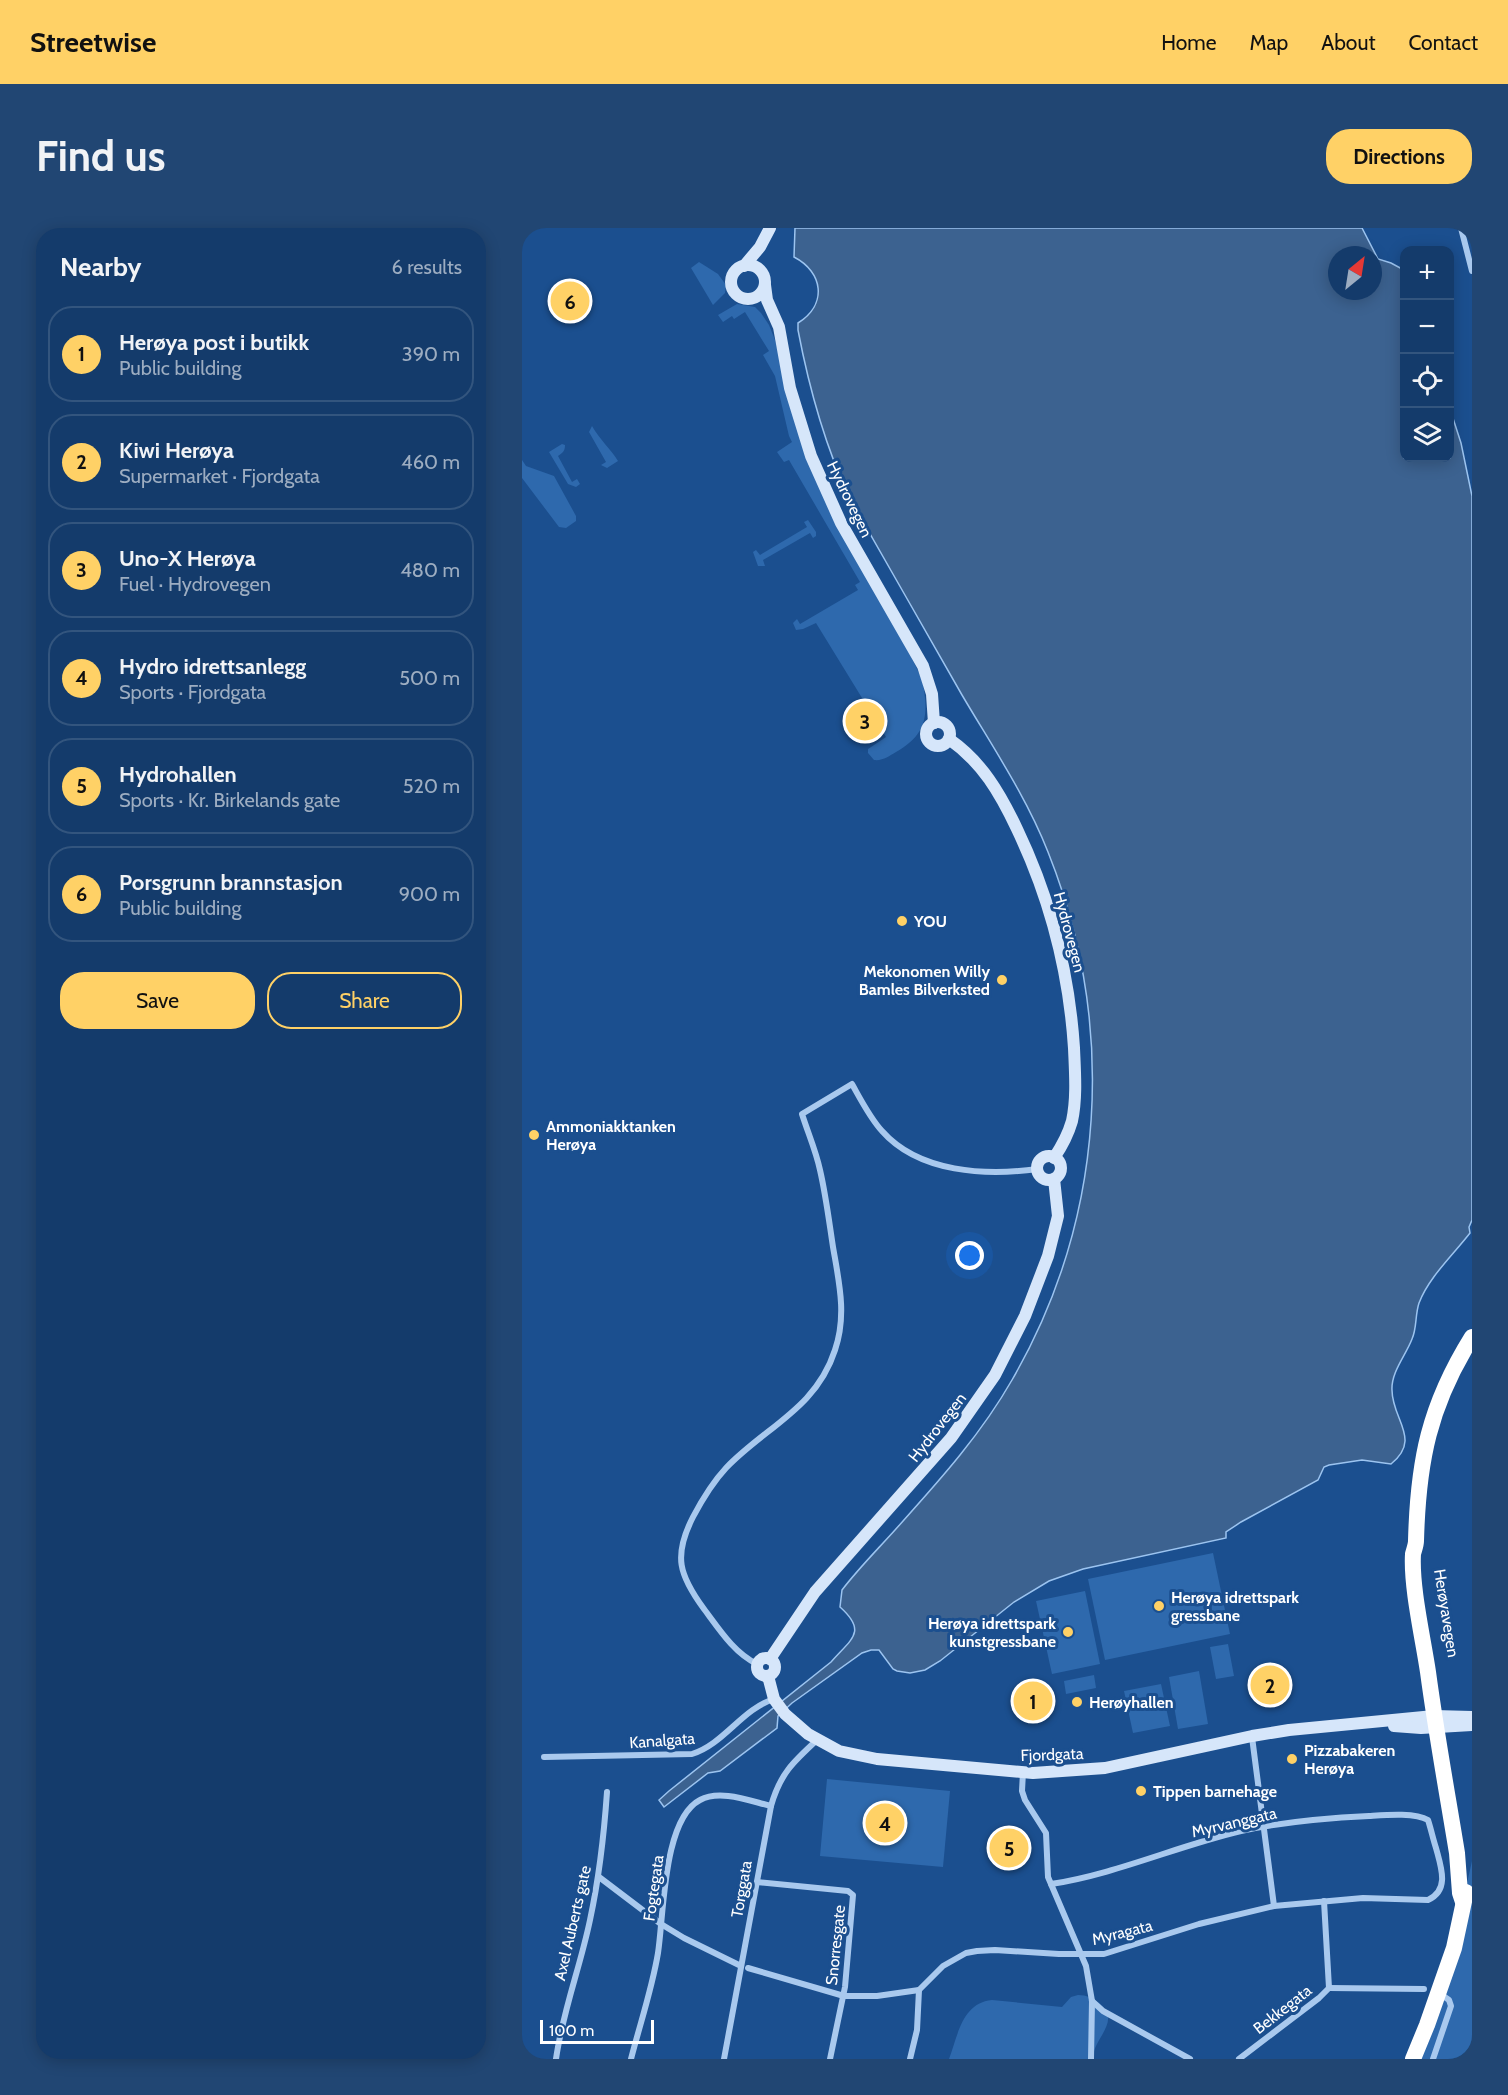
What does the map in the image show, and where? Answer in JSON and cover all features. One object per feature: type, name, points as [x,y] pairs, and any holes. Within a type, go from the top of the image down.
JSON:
[{"type":"highway","name":"Herøyavegen","points":[[1413,2059],[1431,1991],[1458,1934],[1466,1893],[1466,1851],[1416,1588],[1413,1553],[1416,1544],[1418,1491],[1429,1430],[1447,1383],[1472,1337]]},
{"type":"street","points":[[770,228],[760,246],[744,266],[736,270],[731,282],[736,293],[749,299],[759,295],[765,285],[761,272],[763,257],[774,228]]},
{"type":"street","points":[[1461,228],[1472,271]]},
{"type":"street","points":[[744,266],[753,266],[761,272]]},
{"type":"street","name":"Hydrovegen","points":[[765,285],[767,300],[779,327],[797,414],[817,471],[850,539],[923,666],[932,694],[934,723]]},
{"type":"street","name":"Hydrovegen","points":[[749,299],[765,313],[782,347]]},
{"type":"street","points":[[938,722],[947,726],[949,730],[949,739],[939,746],[931,744],[926,734],[928,728],[934,723],[938,722]]},
{"type":"street","name":"Hydrovegen","points":[[949,739],[977,762],[998,791],[1032,863],[1052,916],[1070,999],[1076,1083],[1070,1128],[1054,1158]]},
{"type":"street","points":[[768,1676],[759,1673],[757,1664],[732,1645],[692,1593],[682,1571],[680,1556],[690,1524],[713,1483],[732,1462],[807,1399],[827,1369],[838,1340],[842,1313],[840,1289],[820,1168],[802,1114],[852,1084],[881,1130],[896,1144],[921,1159],[941,1166],[970,1170],[1038,1169]]},
{"type":"street","points":[[1054,1158],[1060,1163],[1061,1170],[1054,1179],[1041,1177],[1038,1169],[1043,1159],[1054,1158]]},
{"type":"street","name":"Hydrovegen","points":[[770,1659],[815,1592],[951,1438],[995,1375],[1025,1316],[1048,1256],[1058,1216],[1054,1179]]},
{"type":"street","points":[[757,1664],[764,1658],[770,1659],[775,1668],[768,1676]]},
{"type":"street","points":[[768,1676],[778,1705]]},
{"type":"street","name":"Kanalgata","points":[[544,1757],[684,1755],[702,1751],[760,1705],[778,1705]]},
{"type":"street","name":"Fjordgata","points":[[778,1705],[801,1729],[839,1751],[877,1760],[1023,1772],[1105,1768],[1252,1736],[1299,1729],[1372,1724],[1380,1727],[1441,1721]]},
{"type":"street","points":[[1441,1721],[1472,1717]]},
{"type":"street","points":[[1441,1721],[1472,1725]]},
{"type":"street","points":[[1252,1736],[1274,1906]]},
{"type":"street","name":"Torggata","points":[[724,2059],[745,1967],[771,1806],[782,1776],[796,1759],[817,1740]]},
{"type":"street","points":[[1023,1772],[1022,1791],[1025,1800],[1046,1833],[1047,1872],[1086,1965],[1092,2001],[1091,2059]]},
{"type":"street","name":"Axel Auberts gate","points":[[556,2059],[564,2012],[583,1949],[599,1877],[606,1792]]},
{"type":"street","name":"Fogtegata","points":[[631,2059],[654,1970],[670,1855],[678,1826],[686,1810],[700,1799],[717,1796],[771,1806]]},
{"type":"street","name":"Myrvanggata","points":[[1051,1884],[1108,1870],[1241,1831],[1264,1827],[1370,1816],[1414,1816],[1428,1820]]},
{"type":"street","name":"Myragata","points":[[920,1990],[943,1966],[966,1953],[995,1950],[1104,1954],[1199,1924],[1274,1906],[1363,1898],[1428,1900],[1440,1891],[1443,1872],[1428,1820]]},
{"type":"street","points":[[599,1877],[661,1924],[684,1938],[745,1967],[844,1996],[877,1996],[920,1990],[917,2030],[910,2059]]},
{"type":"street","name":"Snorresgate","points":[[757,1882],[840,1890],[853,1895],[844,1996],[830,2059]]},
{"type":"street","name":"Bekkegata","points":[[1239,2059],[1329,1988],[1324,1901]]},
{"type":"street","points":[[1329,1988],[1431,1991],[1449,2000],[1451,2006],[1433,2059]]},
{"type":"street","points":[[1092,2001],[1103,2011],[1190,2059]]},
{"type":"shaded area","points":[[795,228],[1362,228],[1371,246],[1328,246],[1328,300],[1382,300],[1382,260],[1400,268],[1400,462],[1454,462],[1454,421],[1472,496],[1472,1220],[1469,1227],[1470,1233],[1423,1293],[1419,1303],[1414,1335],[1392,1383],[1393,1401],[1405,1438],[1400,1455],[1391,1464],[1362,1460],[1329,1465],[1324,1467],[1318,1480],[1241,1522],[1226,1532],[1226,1538],[1083,1569],[1049,1581],[1014,1602],[940,1661],[925,1670],[910,1673],[897,1671],[879,1650],[862,1653],[792,1703],[778,1716],[777,1728],[720,1771],[708,1773],[664,1807],[659,1800],[669,1791],[831,1662],[850,1641],[855,1629],[840,1607],[842,1590],[958,1458],[1000,1401],[1043,1318],[1067,1253],[1083,1187],[1091,1120],[1092,1052],[1085,985],[1070,918],[1048,852],[1019,791],[849,497],[840,477],[818,415],[798,330],[798,323],[808,315],[818,298],[816,279],[804,263],[794,257]]},
{"type":"shaded area","points":[[699,262],[718,274],[726,285],[725,293],[713,305],[691,268]]},
{"type":"shaded area","points":[[737,304],[755,307],[769,325],[775,340],[796,424],[922,679],[925,702],[924,722],[915,738],[883,759],[874,760],[868,753],[868,749],[886,737],[816,623],[796,630],[793,623],[797,619],[800,624],[858,590],[855,585],[860,582],[789,460],[784,462],[777,452],[792,442],[775,376],[763,355],[769,351],[745,312],[734,319],[732,316],[723,322],[718,315]]},
{"type":"shaded area","points":[[592,426],[618,461],[607,468],[601,465],[606,462],[589,432]]},
{"type":"shaded area","points":[[562,444],[565,445],[563,452],[558,456],[572,482],[577,479],[580,484],[576,487],[568,484],[549,452]]},
{"type":"shaded area","points":[[522,460],[526,466],[554,476],[576,516],[576,521],[566,528],[559,527],[522,478]]},
{"type":"shaded area","points":[[808,520],[816,536],[813,538],[810,533],[763,560],[765,566],[758,566],[753,552],[756,550],[760,555],[807,527],[804,522]]},
{"type":"shaded area","name":"Herøya idrettspark gressbane","points":[[1213,1553],[1230,1634],[1105,1660],[1088,1579]]},
{"type":"shaded area","name":"Herøya idrettspark kunstgressbane","points":[[1085,1591],[1100,1664],[1052,1674],[1036,1601]]},
{"type":"shaded area","points":[[1228,1644],[1234,1676],[1216,1679],[1210,1647]]},
{"type":"shaded area","points":[[1199,1671],[1208,1724],[1178,1729],[1169,1677]]},
{"type":"shaded area","points":[[1094,1675],[1096,1688],[1066,1694],[1064,1681]]},
{"type":"shaded area","points":[[1161,1684],[1170,1726],[1133,1733],[1124,1691]]},
{"type":"shaded area","points":[[827,1779],[950,1791],[943,1867],[820,1856]]},
{"type":"shaded area","points":[[1472,1861],[1472,2059],[1417,2059],[1467,1883]]},
{"type":"shaded area","points":[[1078,1995],[1089,1997],[1099,2003],[1106,2010],[1108,2017],[1093,2059],[949,2059],[963,2022],[974,2007],[982,2002],[992,2000],[1062,2007],[1071,1997]]},
{"type":"place","name":"Porsgrunn brannstasjon","points":[[570,301]]},
{"type":"place","name":"Uno-X Herøya","points":[[865,721]]},
{"type":"place","name":"YOU","points":[[902,921]]},
{"type":"place","name":"Mekonomen Willy Bamles Bilverksted","points":[[1002,980]]},
{"type":"place","name":"Ammoniakktanken Herøya","points":[[534,1135]]},
{"type":"place","name":"Herøya idrettspark gressbane","points":[[1159,1606]]},
{"type":"place","name":"Herøya idrettspark kunstgressbane","points":[[1068,1632]]},
{"type":"place","name":"Kiwi Herøya","points":[[1270,1685]]},
{"type":"place","name":"Herøya post i butikk","points":[[1033,1701]]},
{"type":"place","name":"Herøyhallen","points":[[1077,1702]]},
{"type":"place","name":"Pizzabakeren Herøya","points":[[1292,1759]]},
{"type":"place","name":"Tippen barnehage","points":[[1141,1791]]},
{"type":"place","name":"Hydro idrettsanlegg","points":[[885,1823]]},
{"type":"place","name":"Hydrohallen","points":[[1009,1848]]}]
